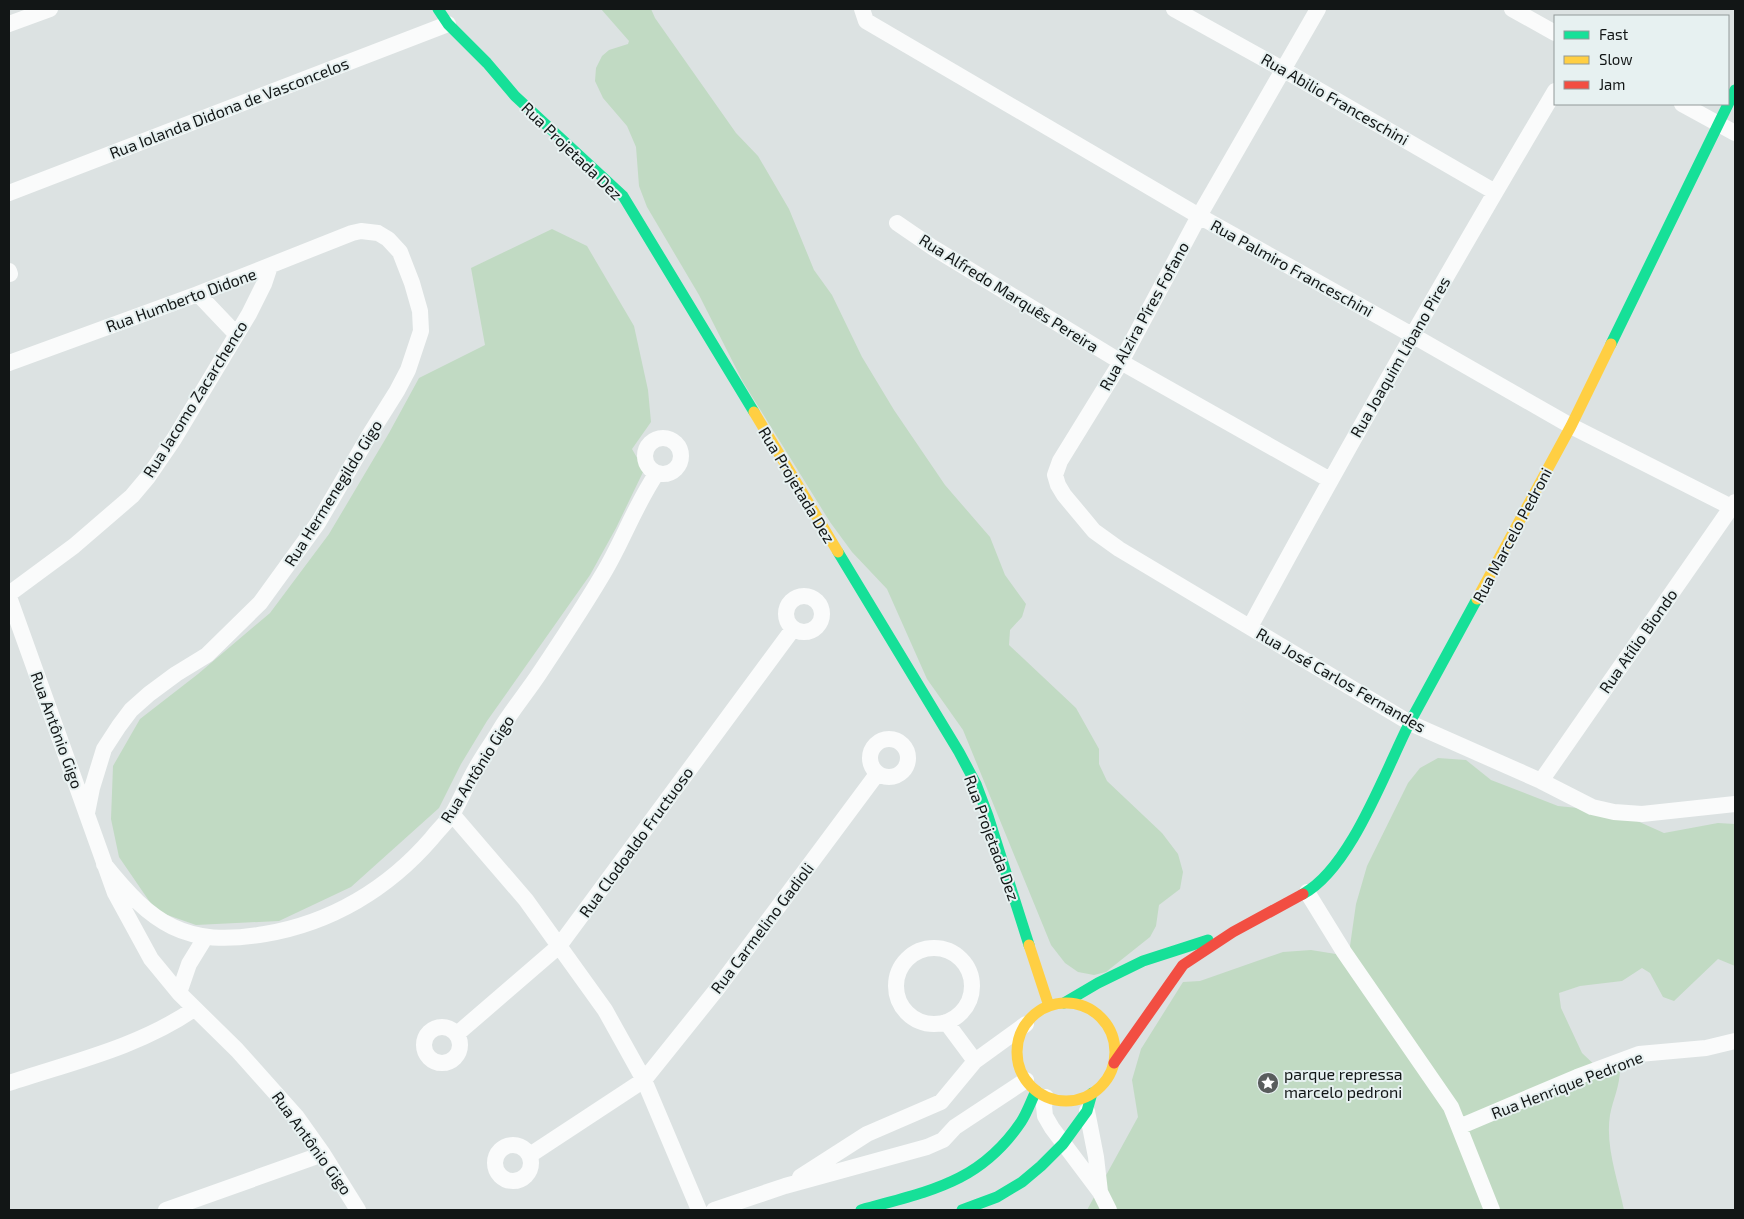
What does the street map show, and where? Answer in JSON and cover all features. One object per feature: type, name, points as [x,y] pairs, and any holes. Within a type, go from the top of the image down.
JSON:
[{"type":"street","points":[[9,24],[50,9]]},
{"type":"street","name":"Rua Projetada Dez","points":[[438,9],[448,24],[487,63],[515,96],[623,196],[642,227],[976,784],[1049,1006]]},
{"type":"street","name":"Rua Palmiro Franceschini","points":[[862,9],[866,21],[1199,216],[1570,426],[1734,506]]},
{"type":"street","name":"Rua Abilio Franceschini","points":[[1174,9],[1495,192]]},
{"type":"street","name":"Rua Alzira Píres Fofano","points":[[1064,495],[1058,485],[1056,475],[1060,461],[1121,362],[1199,216],[1318,9]]},
{"type":"street","points":[[1512,9],[1554,32]]},
{"type":"street","name":"Rua Iolanda Didona de Vasconcelos","points":[[9,192],[448,24]]},
{"type":"street","name":"Rua Marcelo Pedroni","points":[[1729,102],[1735,90]]},
{"type":"street","name":"Rua Joaquim Líbano Pires","points":[[1250,627],[1412,335],[1554,93]]},
{"type":"street","points":[[1684,105],[1735,133]]},
{"type":"street","name":"Rua Marcelo Pedroni","points":[[1114,1063],[1183,965],[1233,932],[1307,892],[1329,874],[1344,853],[1361,823],[1410,723],[1570,426],[1728,105]]},
{"type":"street","name":"Rua Alfredo Marquês Pereira","points":[[897,223],[932,247],[1121,362],[1330,480]]},
{"type":"street","name":"Rua Hermenegildo Gigo","points":[[87,813],[92,788],[104,749],[118,726],[131,710],[149,694],[176,674],[207,655],[260,603],[318,523],[408,370],[421,331],[420,311],[400,252],[388,239],[378,233],[361,231],[352,233]]},
{"type":"street","name":"Rua Humberto Didone","points":[[9,363],[198,294],[352,233]]},
{"type":"street","name":"Rua Jacomo Zacarchenco","points":[[9,595],[74,546],[132,496],[148,477],[174,439],[258,299],[270,266]]},
{"type":"street","points":[[198,294],[236,334]]},
{"type":"street","name":"Rua Antônio Gigo","points":[[104,864],[126,891],[152,915],[171,927],[205,938],[241,938],[287,930],[341,911],[383,885],[418,854],[452,814],[476,769],[503,725],[538,675],[620,546],[644,493],[657,473]]},
{"type":"street","name":"Rua José Carlos Fernandes","points":[[1064,495],[1094,530],[1119,549],[1410,723],[1541,781],[1592,807],[1614,812],[1642,814],[1733,802]]},
{"type":"street","name":"Rua Atílio Biondo","points":[[1541,781],[1734,506]]},
{"type":"street","name":"Rua Antônio Gigo","points":[[9,595],[115,894],[151,959],[179,993],[238,1050],[296,1116],[323,1154],[358,1210]]},
{"type":"street","name":"Rua Clodoaldo Fructuoso","points":[[457,1034],[559,946],[793,629]]},
{"type":"street","name":"Rua Carmelino Gadioli","points":[[530,1155],[644,1080],[717,989],[877,774]]},
{"type":"street","points":[[452,814],[526,900],[605,1010],[644,1080],[699,1210]]},
{"type":"street","points":[[1307,892],[1344,952],[1451,1107],[1492,1210]]},
{"type":"street","name":"Rua Marcelo Pedroni","points":[[1064,1003],[1098,982],[1143,961],[1233,932]]},
{"type":"street","points":[[179,993],[189,964],[205,938]]},
{"type":"street","points":[[929,948],[941,948],[952,952],[962,959],[972,980],[972,993],[967,1006],[958,1016],[946,1022],[934,1024],[920,1022],[909,1015],[901,1004],[897,992],[897,980],[901,968],[913,956],[929,948]]},
{"type":"street","points":[[714,1210],[785,1186],[911,1153],[943,1140],[955,1127],[1036,1089],[1064,1101],[1078,1100],[1092,1093],[1108,1077],[1114,1063],[1115,1048],[1111,1033],[1104,1021],[1092,1011],[1079,1005],[1064,1003],[1049,1006],[1036,1013],[1026,1024],[975,1061],[940,1102],[866,1134],[785,1186]]},
{"type":"street","points":[[9,1083],[123,1046],[155,1032],[194,1009]]},
{"type":"street","points":[[946,1022],[975,1061]]},
{"type":"street","points":[[1026,1024],[1019,1037],[1017,1052],[1019,1067],[1036,1089],[1044,1106],[1045,1116],[1063,1144],[1100,1192],[1109,1210]]},
{"type":"street","name":"Rua Henrique Pedrone","points":[[1459,1127],[1577,1077],[1639,1054],[1706,1048],[1735,1041]]},
{"type":"street","points":[[861,1210],[939,1188],[975,1170],[1006,1142],[1022,1120],[1036,1089]]},
{"type":"street","points":[[1092,1093],[1088,1111],[1100,1192]]},
{"type":"street","points":[[940,1102],[955,1127]]},
{"type":"street","points":[[962,1210],[994,1204],[1022,1182],[1063,1144],[1088,1111]]},
{"type":"street","points":[[166,1210],[323,1154]]},
{"type":"green space","points":[[601,9],[651,9],[655,18],[736,133],[758,156],[789,209],[814,270],[832,295],[862,357],[894,410],[945,485],[990,537],[1005,575],[1026,604],[1022,617],[1010,630],[1009,645],[1076,708],[1099,749],[1099,764],[1107,781],[1162,833],[1178,854],[1183,872],[1180,889],[1159,905],[1156,926],[1150,937],[1106,972],[1094,975],[1078,972],[1065,963],[1051,945],[963,730],[927,679],[887,589],[852,552],[830,522],[743,382],[699,295],[647,207],[639,186],[636,147],[627,126],[603,98],[595,81],[596,68],[602,56],[609,50],[628,44],[629,41]]},
{"type":"green space","points":[[552,229],[587,246],[634,326],[648,390],[651,422],[632,449],[644,470],[616,528],[590,575],[487,721],[461,764],[439,808],[351,887],[279,921],[196,925],[156,911],[119,857],[111,819],[113,766],[140,719],[198,674],[270,613],[329,534],[419,378],[485,345],[471,268]]},
{"type":"green space","points":[[1438,758],[1466,760],[1491,780],[1558,806],[1617,812],[1664,833],[1718,823],[1735,824],[1735,966],[1718,959],[1674,1001],[1663,997],[1650,973],[1642,968],[1622,981],[1580,986],[1559,993],[1561,1008],[1582,1053],[1600,1070],[1620,1069],[1618,1087],[1610,1115],[1609,1139],[1624,1210],[1087,1210],[1138,1117],[1132,1080],[1141,1049],[1183,982],[1200,981],[1283,952],[1311,950],[1342,955],[1349,953],[1356,904],[1367,866],[1408,783],[1420,768]]},
{"type":"traffic: fast","points":[[438,9],[448,24],[487,63],[515,96],[623,196],[754,412]]},
{"type":"traffic: fast","points":[[1729,102],[1735,90]]},
{"type":"traffic: fast","points":[[1611,344],[1728,105]]},
{"type":"traffic: fast","points":[[838,552],[959,752],[976,784],[1029,945]]},
{"type":"traffic: fast","points":[[1303,894],[1320,881],[1336,863],[1351,841],[1378,791],[1410,722],[1477,599]]},
{"type":"traffic: fast","points":[[1064,1003],[1098,983],[1143,961],[1208,940]]},
{"type":"traffic: fast","points":[[861,1210],[930,1190],[970,1172],[1005,1143],[1021,1122],[1036,1091]]},
{"type":"traffic: fast","points":[[962,1210],[997,1197],[1022,1182],[1041,1166],[1063,1144],[1087,1111],[1092,1093]]},
{"type":"traffic: slow","points":[[1477,599],[1571,426],[1611,344]]},
{"type":"traffic: slow","points":[[754,412],[838,552]]},
{"type":"traffic: slow","points":[[1029,945],[1049,1006]]},
{"type":"traffic: slow","points":[[1066,1003],[1085,1007],[1100,1018],[1111,1033],[1115,1052],[1111,1071],[1100,1086],[1085,1097],[1066,1101],[1047,1097],[1032,1086],[1021,1071],[1017,1052],[1021,1033],[1032,1018],[1047,1007],[1066,1003]]},
{"type":"traffic: jam","points":[[1114,1063],[1183,965],[1233,932],[1303,894]]},
{"type":"place","name":"parque repressa marcelo pedroni","points":[[1268,1083]]}]
